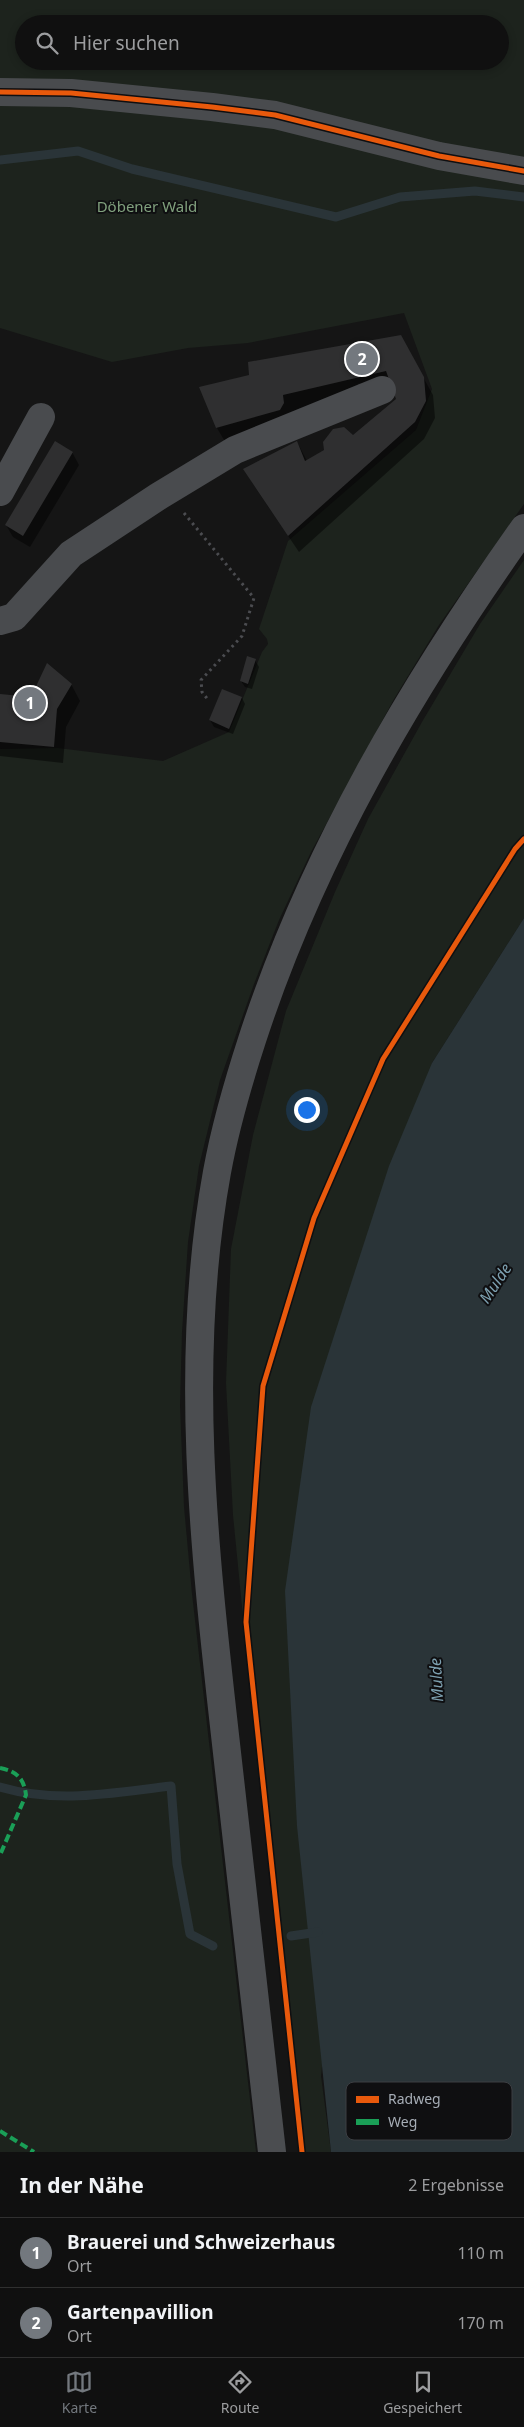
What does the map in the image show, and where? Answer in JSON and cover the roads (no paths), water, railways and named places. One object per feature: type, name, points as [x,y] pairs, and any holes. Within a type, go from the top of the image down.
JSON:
[{"type":"main road","points":[[272,2152],[217,1663],[202,1506],[198,1404],[200,1328],[206,1242],[215,1187],[238,1084],[268,990],[325,858],[407,707],[452,633],[524,528]]},
{"type":"street","points":[[0,92],[70,93],[275,115],[439,156],[524,171]]},
{"type":"street","points":[[0,621],[14,617],[71,554],[235,450],[382,390]]},
{"type":"street","points":[[0,492],[40,417]]},
{"type":"water","name":"Mulde","points":[[524,918],[524,2152],[331,2152],[297,1826],[285,1591],[311,1407],[389,1166],[432,1063]]},
{"type":"waterway","points":[[0,160],[78,151],[132,169],[336,217],[400,197],[475,191],[524,197]]},
{"type":"waterway","points":[[0,1787],[43,1795],[85,1796],[171,1786],[177,1864],[190,1934],[213,1946]]},
{"type":"waterway","points":[[291,1936],[318,1932]]},
{"type":"place","name":"Gartenpavillion","points":[[362,359]]},
{"type":"place","name":"Brauerei und Schweizerhaus","points":[[30,703]]},
{"type":"park label","name":"Döbener Wald","points":[[147,207]]}]
